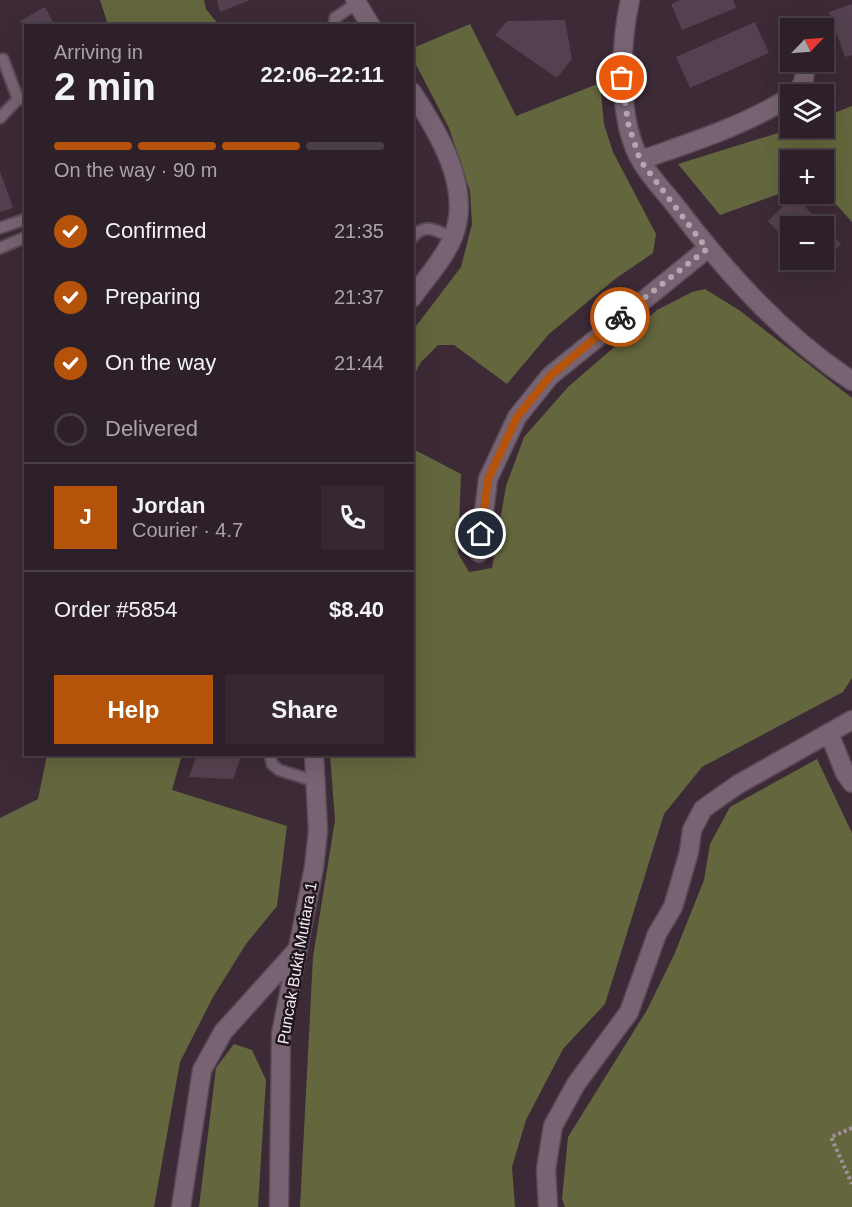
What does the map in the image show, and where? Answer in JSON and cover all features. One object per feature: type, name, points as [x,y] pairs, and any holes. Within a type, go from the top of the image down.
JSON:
[{"type":"street","points":[[630,0],[623,46],[622,78],[628,123],[640,160],[707,249],[788,333],[852,381]]},
{"type":"street","points":[[356,2],[370,24]]},
{"type":"street","points":[[640,160],[721,131],[780,103]]},
{"type":"street","points":[[414,295],[453,238],[458,220],[458,198],[448,156],[418,112]]},
{"type":"street","points":[[479,553],[488,479],[517,417],[550,376],[707,249]]},
{"type":"street","points":[[548,1207],[546,1168],[553,1126],[576,1084],[629,1012],[657,934],[673,907],[689,852],[692,830],[704,809],[737,785],[852,720]]},
{"type":"street","points":[[829,733],[845,773],[852,783]]},
{"type":"street","name":"Puncak Bukit Mutiara 1","points":[[279,1207],[281,1034],[314,867],[318,831],[314,756]]},
{"type":"street","points":[[181,1207],[202,1070],[223,1032],[296,951]]},
{"type":"lane","points":[[334,24],[335,18],[356,2]]},
{"type":"lane","points":[[0,118],[18,99],[3,59]]},
{"type":"lane","points":[[0,228],[24,220]]},
{"type":"lane","points":[[414,236],[422,228],[429,228],[453,238]]},
{"type":"lane","points":[[0,248],[24,238]]},
{"type":"lane","points":[[270,756],[272,764],[279,770],[314,781]]},
{"type":"path","points":[[852,1128],[831,1137],[852,1184]]},
{"type":"green space","points":[[100,0],[204,0],[206,9],[218,24],[108,24]]},
{"type":"green space","points":[[470,24],[516,116],[600,83],[604,124],[613,152],[656,234],[653,253],[615,279],[549,334],[507,384],[454,345],[438,345],[421,362],[414,375],[414,329],[461,267],[472,224],[470,191],[449,128],[414,61],[414,48]]},
{"type":"green space","points":[[852,106],[852,222],[834,202],[834,150],[780,150],[780,194],[720,215],[678,164],[780,132],[780,138],[834,138],[834,113]]},
{"type":"green space","points":[[705,289],[739,310],[852,398],[852,678],[843,692],[702,767],[664,814],[605,1004],[563,1049],[526,1120],[512,1167],[515,1207],[300,1207],[313,957],[335,820],[330,756],[414,756],[414,450],[461,474],[458,553],[469,572],[492,568],[506,486],[524,437],[568,387],[657,310],[692,292]]},
{"type":"green space","points":[[47,756],[182,756],[172,790],[287,826],[277,906],[246,944],[213,997],[180,1062],[154,1207],[0,1207],[0,818],[38,799]]},
{"type":"green space","points":[[817,759],[852,833],[852,1207],[565,1207],[562,1199],[568,1137],[647,1010],[674,955],[704,880],[710,844],[730,807]]},
{"type":"green space","points":[[234,1044],[252,1050],[266,1080],[258,1207],[199,1207],[216,1068]]},
{"type":"building","points":[[217,0],[250,0],[220,12]]},
{"type":"building","points":[[680,0],[733,0],[736,8],[682,30],[671,4]]},
{"type":"building","points":[[852,4],[852,55],[845,57],[834,26],[834,18],[831,18],[829,12]]},
{"type":"building","points":[[45,7],[54,24],[24,24],[24,28],[20,21]]},
{"type":"building","points":[[565,20],[572,59],[557,78],[495,35],[507,21]]},
{"type":"building","points":[[755,22],[769,53],[690,88],[676,57]]},
{"type":"building","points":[[0,171],[13,208],[0,212]]},
{"type":"building","points":[[785,204],[803,204],[814,216],[780,216],[780,234],[768,221]]},
{"type":"building","points":[[834,237],[841,244],[834,251]]},
{"type":"building","points":[[196,756],[241,756],[233,779],[189,777]]},
{"type":"way so far","points":[[620,317],[707,249],[640,160],[628,123],[622,78]]},
{"type":"route","points":[[481,534],[488,479],[517,417],[550,376],[620,317]]}]
